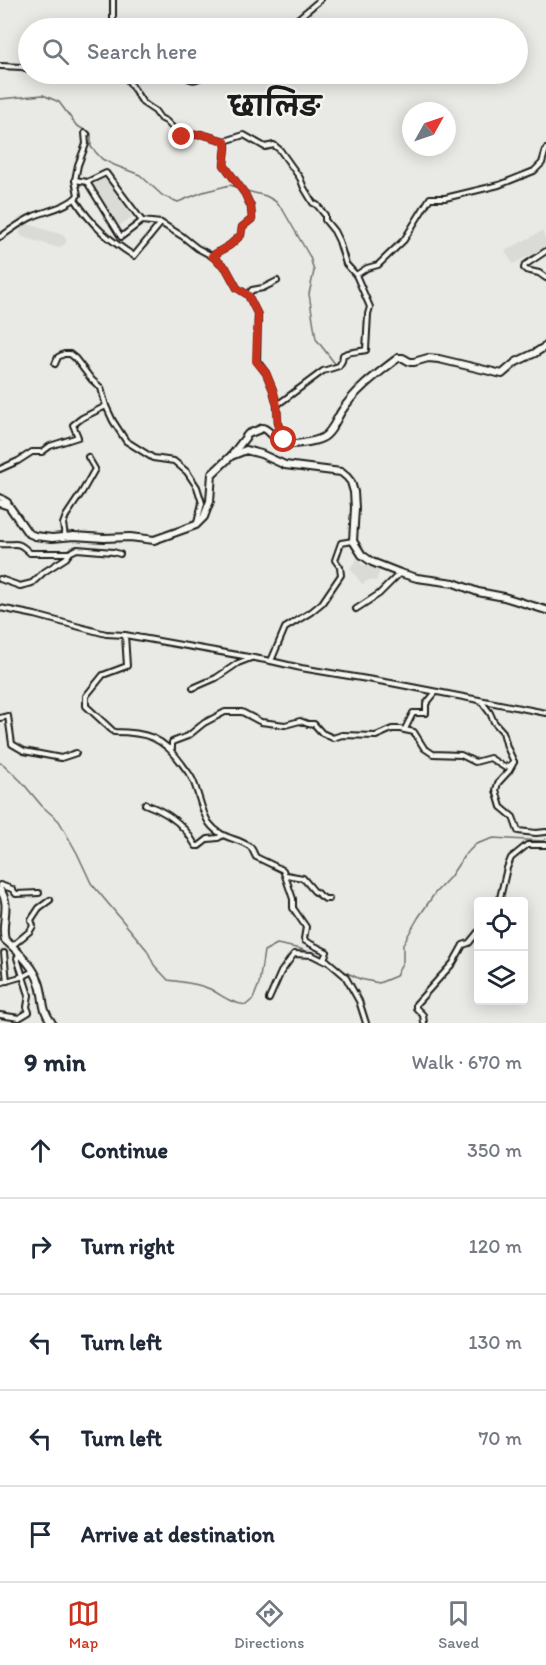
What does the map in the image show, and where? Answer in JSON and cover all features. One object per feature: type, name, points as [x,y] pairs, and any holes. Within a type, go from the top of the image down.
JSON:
[{"type":"main road","points":[[0,503],[9,506],[28,532],[35,536],[52,538],[65,536],[130,537],[154,540],[196,525],[204,517],[210,501],[212,474],[231,456],[248,434],[263,428],[277,441],[284,444],[323,438],[342,410],[371,379],[398,358],[404,358],[410,362],[428,358],[439,359],[502,374],[516,362],[546,346]]},
{"type":"main road","points":[[231,456],[246,450],[285,465],[341,472],[351,482],[354,492],[353,542],[362,555],[372,562],[400,573],[454,583],[478,592],[504,597],[546,610]]},
{"type":"main road","points":[[0,890],[3,893],[6,909],[3,933],[5,940],[34,971],[40,983],[45,1015],[52,1023]]},
{"type":"street","points":[[113,0],[113,18]]},
{"type":"street","points":[[299,18],[320,0]]},
{"type":"street","points":[[0,66],[18,66]]},
{"type":"street","points":[[131,84],[143,103],[155,111],[182,137],[201,134],[225,141],[244,135],[265,147],[274,146],[280,150],[300,178],[313,203],[325,215],[325,220],[339,241],[346,264],[357,275],[370,308],[366,350],[342,355],[339,366],[323,371],[277,405]]},
{"type":"street","points":[[0,237],[32,216],[75,199],[78,195],[75,180],[86,144],[85,133],[87,134]]},
{"type":"street","points":[[212,256],[241,235],[242,227],[252,219],[251,207],[245,194],[224,165],[225,141]]},
{"type":"street","points":[[357,275],[367,268],[378,266],[404,240],[430,198],[445,198],[499,185],[534,171],[542,163],[546,149]]},
{"type":"street","points":[[75,180],[87,182],[106,173],[142,221]]},
{"type":"street","points":[[87,182],[120,237],[142,221],[161,223],[212,256],[226,268],[237,288],[248,295],[258,315],[256,361],[266,373],[273,390],[284,444]]},
{"type":"street","points":[[75,199],[86,215],[110,240],[134,256],[161,223]]},
{"type":"street","points":[[546,251],[524,268],[546,278]]},
{"type":"street","points":[[248,295],[252,290],[263,288],[277,281]]},
{"type":"street","points":[[54,364],[62,355],[73,356],[101,388],[113,421],[126,441],[153,458],[174,461],[187,472],[197,487],[202,503],[196,525]]},
{"type":"street","points":[[0,469],[32,452],[42,452],[50,446],[78,437],[73,425],[106,406]]},
{"type":"street","points":[[65,536],[63,524],[66,516],[95,469],[88,457]]},
{"type":"street","points":[[0,497],[8,502],[9,506]]},
{"type":"street","points":[[271,661],[285,628],[321,603],[341,575],[335,560],[341,543],[353,542]]},
{"type":"street","points":[[0,544],[17,543],[30,554],[69,553],[77,549],[120,554]]},
{"type":"street","points":[[0,579],[20,586],[32,583],[66,558],[69,553]]},
{"type":"street","points":[[356,609],[380,594],[400,573]]},
{"type":"street","points":[[0,608],[106,634],[125,635],[252,657],[546,713]]},
{"type":"street","points":[[125,635],[127,666],[103,675],[86,696],[87,706],[114,732],[136,732],[165,744],[173,751],[193,780],[208,822],[227,838],[249,845],[256,857],[283,870],[293,899],[293,908],[306,927],[305,941],[327,952],[324,958],[345,976],[359,1001],[366,1023]]},
{"type":"street","points":[[193,688],[216,678],[238,663],[252,657]]},
{"type":"street","points":[[405,729],[413,713],[426,713],[426,704],[436,692]]},
{"type":"street","points":[[480,700],[503,732],[514,762]]},
{"type":"street","points":[[173,751],[172,742],[188,736],[210,719],[231,711],[248,714],[261,722],[285,725],[300,721],[314,724],[322,733],[333,738],[342,735],[376,736],[392,729],[405,729],[414,732],[424,748],[433,754],[461,755],[475,762],[490,758],[504,767],[514,762]]},
{"type":"street","points":[[0,718],[8,716],[12,744],[24,751],[62,758],[76,753]]},
{"type":"street","points":[[514,762],[498,783],[496,790],[501,807],[513,818],[518,831],[546,832]]},
{"type":"street","points":[[145,804],[157,809],[177,823],[186,831],[196,846],[207,839],[223,835]]},
{"type":"street","points":[[500,897],[507,868],[512,858],[526,845],[546,845]]},
{"type":"street","points":[[286,875],[303,878],[314,891],[325,899],[329,899]]},
{"type":"street","points":[[0,885],[12,889],[16,894],[39,893]]},
{"type":"street","points":[[12,946],[30,932],[33,926],[31,920],[39,908],[50,900]]},
{"type":"street","points":[[424,1023],[423,1015],[416,1008],[416,1004],[453,963],[463,945],[470,943],[474,938]]},
{"type":"street","points":[[4,953],[7,981]]},
{"type":"street","points":[[0,1014],[19,1018],[29,1012],[27,1007],[29,995],[17,958],[20,954]]},
{"type":"street","points":[[269,999],[294,954],[312,956],[336,969]]},
{"type":"street","points":[[0,984],[34,971]]},
{"type":"shaded area","points":[[105,177],[132,217],[119,226],[91,186]]},
{"type":"shaded area","points":[[27,224],[63,235],[66,243],[59,248],[23,237],[20,230]]},
{"type":"shaded area","points":[[542,231],[546,247],[513,264],[505,251]]},
{"type":"shaded area","points":[[358,558],[363,566],[367,564],[380,570],[376,581],[369,580],[362,584],[350,568]]},
{"type":"waterway","points":[[0,99],[43,95],[59,102],[76,125],[91,134],[91,147],[102,159],[140,175],[163,196],[178,202],[230,185],[239,188]]},
{"type":"waterway","points":[[243,190],[266,196],[275,201],[283,210],[310,257],[314,271],[309,294],[316,339],[336,365]]},
{"type":"waterway","points":[[0,763],[21,781],[42,806],[59,821],[91,883],[147,950],[154,965],[168,980],[205,987],[231,1001],[246,1005],[253,999],[259,984],[264,951],[277,944],[309,953]]},
{"type":"waterway","points":[[339,969],[360,979],[379,983],[396,976],[403,961],[403,944],[418,918],[435,893],[476,844],[494,838],[543,841],[546,839]]},
{"type":"district","name":"छालिङ","points":[[275,106]]},
{"type":"route","points":[[182,137],[201,134],[225,141],[224,165],[240,186],[251,207],[252,219],[242,227],[241,235],[212,256],[226,268],[237,288],[248,295],[258,315],[256,361],[266,373],[273,390],[278,423],[284,440]]}]
